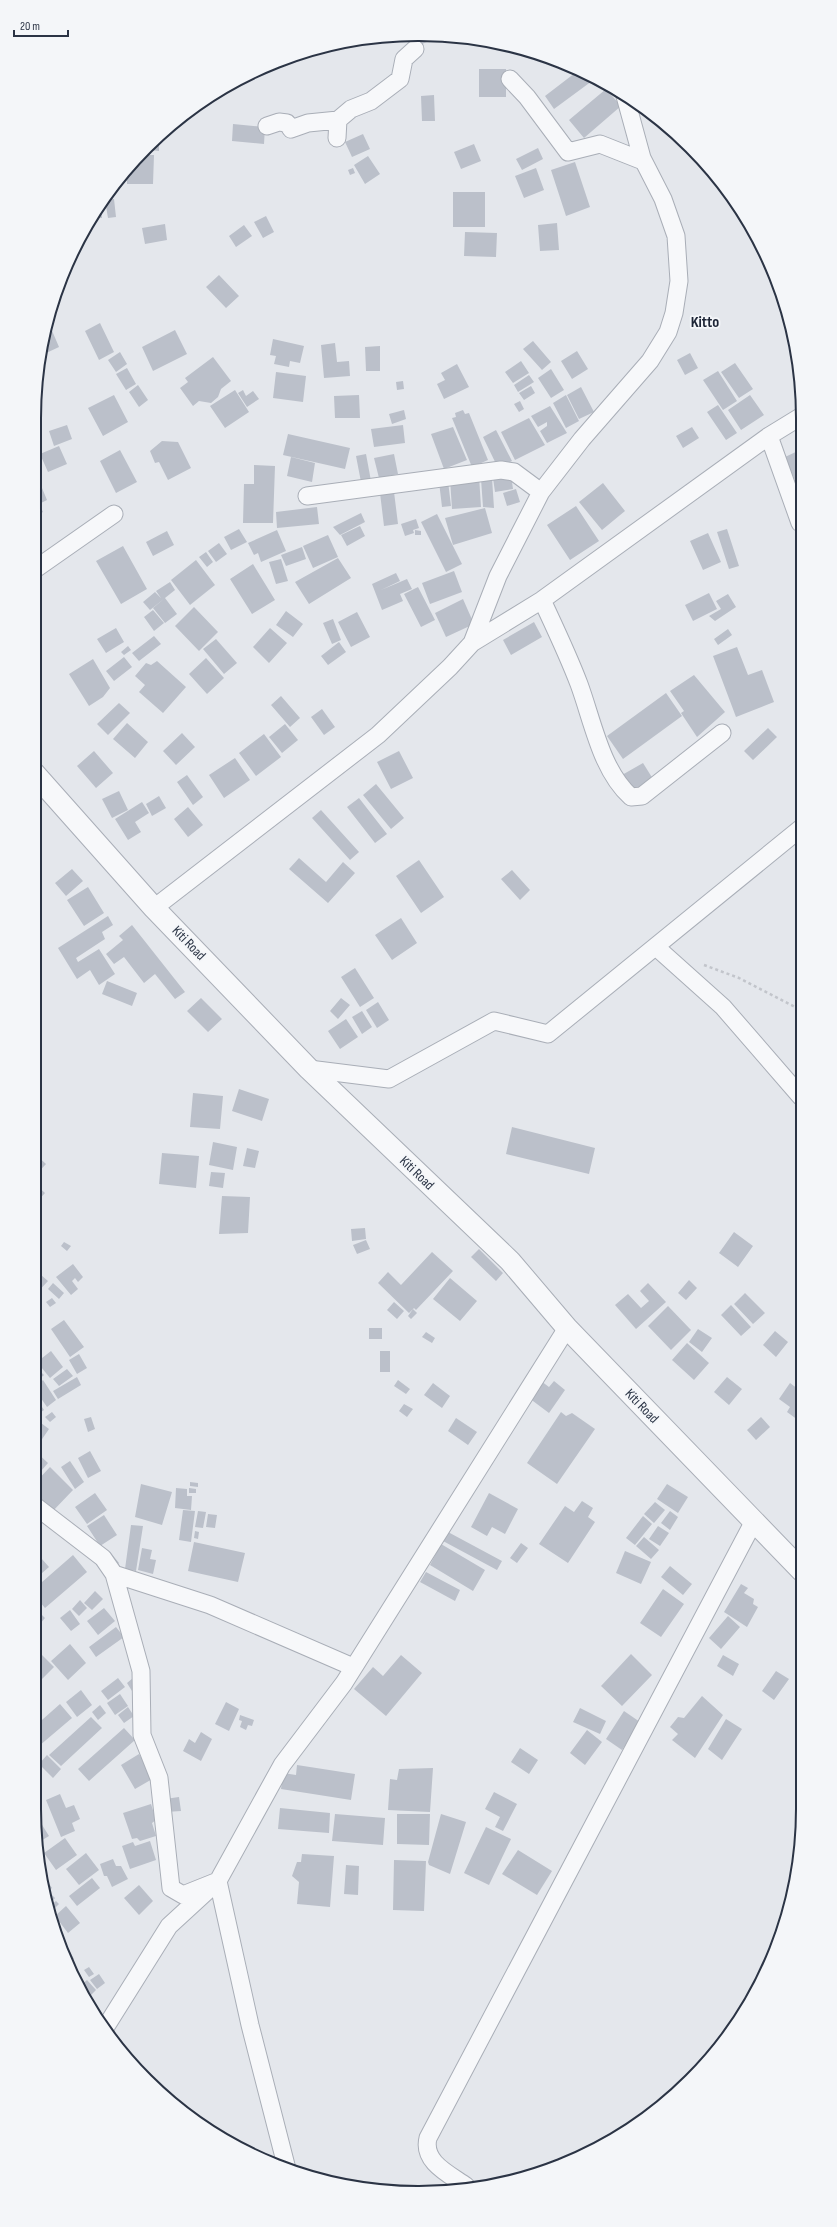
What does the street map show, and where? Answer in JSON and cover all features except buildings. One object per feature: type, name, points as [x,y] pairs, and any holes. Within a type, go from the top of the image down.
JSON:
[{"type":"street","points":[[267,126],[279,122],[287,123],[291,129],[308,124],[338,120],[351,109],[371,101],[400,79],[404,59],[415,50]]},
{"type":"street","points":[[510,79],[527,97],[568,152],[600,144],[644,161]]},
{"type":"street","points":[[472,643],[498,576],[541,492],[582,439],[650,361],[668,332],[674,313],[679,281],[676,236],[663,199],[644,161],[636,140],[627,104]]},
{"type":"street","points":[[337,138],[338,120]]},
{"type":"street","points":[[154,908],[378,735],[450,668],[472,643],[542,600],[769,436],[796,419]]},
{"type":"street","points":[[769,436],[796,512]]},
{"type":"street","points":[[307,496],[501,470],[514,472],[541,492]]},
{"type":"street","points":[[41,565],[114,514]]},
{"type":"street","points":[[542,600],[565,649],[601,749],[620,786],[632,797],[642,796],[722,732]]},
{"type":"street","name":"Kiti Road","points":[[41,781],[154,908],[309,1069],[510,1261],[566,1328],[796,1564]]},
{"type":"street","points":[[309,1069],[389,1079],[494,1021],[548,1034],[796,832]]},
{"type":"street","points":[[656,947],[723,1007],[796,1091]]},
{"type":"street","points":[[108,2023],[169,1926],[218,1881],[282,1765],[344,1683],[566,1328]]},
{"type":"street","points":[[41,1510],[103,1558],[114,1574],[141,1670],[142,1735],[159,1778],[171,1888],[183,1895],[218,1881]]},
{"type":"street","points":[[462,2183],[433,2163],[429,2157],[426,2145],[428,2138],[754,1521]]},
{"type":"street","points":[[114,1574],[210,1605],[353,1667]]},
{"type":"street","points":[[218,1881],[250,2025],[285,2161]]},
{"type":"path","points":[[697,962],[738,978],[796,1007]]},
{"type":"district","name":"Kitto","points":[[705,322]]}]
